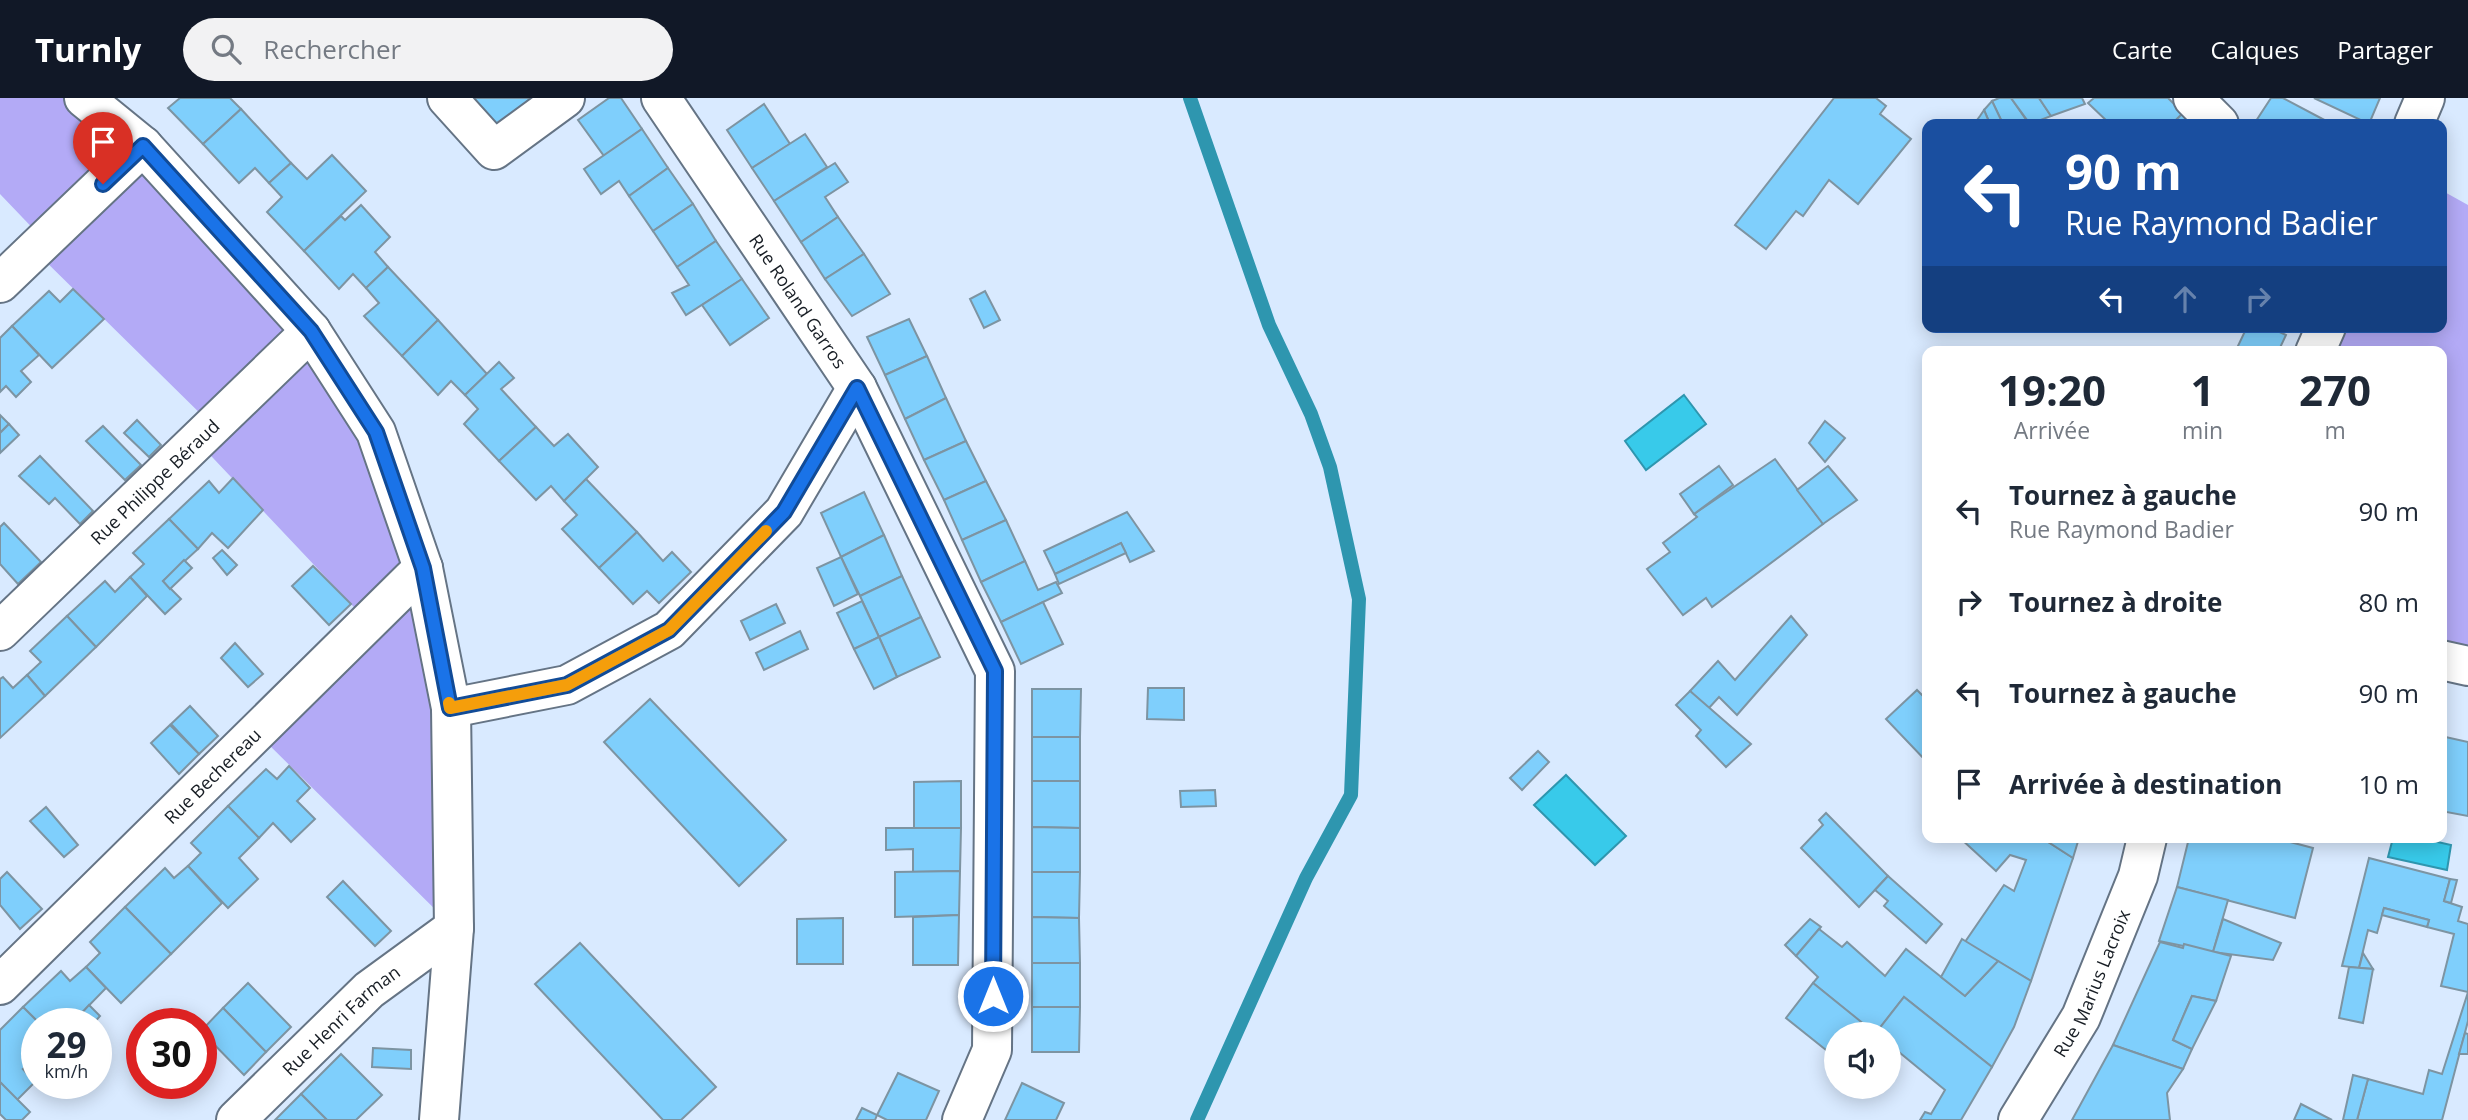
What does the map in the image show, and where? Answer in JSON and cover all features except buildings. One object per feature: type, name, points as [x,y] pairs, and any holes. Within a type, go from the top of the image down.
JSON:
[{"type":"street","points":[[84,98],[143,146],[311,331],[376,432],[423,568],[450,708],[454,928],[439,1120]]},
{"type":"street","points":[[447,98],[494,150],[565,98]]},
{"type":"street","name":"Rue Roland Garros","points":[[661,98],[857,388],[995,671],[992,1050],[962,1120]]},
{"type":"street","points":[[2193,98],[2214,119]]},
{"type":"street","points":[[2416,119],[2426,98]]},
{"type":"street","points":[[0,283],[143,146]]},
{"type":"street","name":"Rue Philippe Béraud","points":[[0,631],[311,331]]},
{"type":"street","points":[[450,708],[567,685],[669,630],[784,512],[857,388]]},
{"type":"street","name":"Rue Bechereau","points":[[0,985],[423,568]]},
{"type":"street","points":[[2447,661],[2468,666]]},
{"type":"street","name":"Rue Marius Lacroix","points":[[2018,1120],[2081,1017],[2138,876],[2146,843]]},
{"type":"street","name":"Rue Henri Farman","points":[[236,1120],[369,990],[454,928]]},
{"type":"shaded area","points":[[0,98],[84,98],[311,331],[423,568],[454,928],[256,732],[368,622],[197,441],[213,426],[34,250],[44,240],[0,194]]},
{"type":"shaded area","points":[[2447,193],[2468,205],[2468,666],[2447,661],[2447,346],[2318,346],[2323,333],[2447,333]]},
{"type":"water","points":[[1684,395],[1706,424],[1646,470],[1625,441]]},
{"type":"water","points":[[1566,775],[1626,836],[1595,865],[1534,805]]},
{"type":"water","points":[[2392,843],[2451,845],[2447,870],[2388,857]]},
{"type":"waterway","points":[[1190,98],[1269,325],[1311,414],[1330,467],[1359,599],[1351,795],[1306,878],[1197,1120]]},
{"type":"slow traffic","points":[[449,703],[450,708],[567,685],[669,630],[766,531]]},
{"type":"route","points":[[103,184],[143,146],[311,331],[376,432],[423,568],[450,708],[567,685],[669,630],[784,512],[857,388],[995,671],[993,996]]}]
